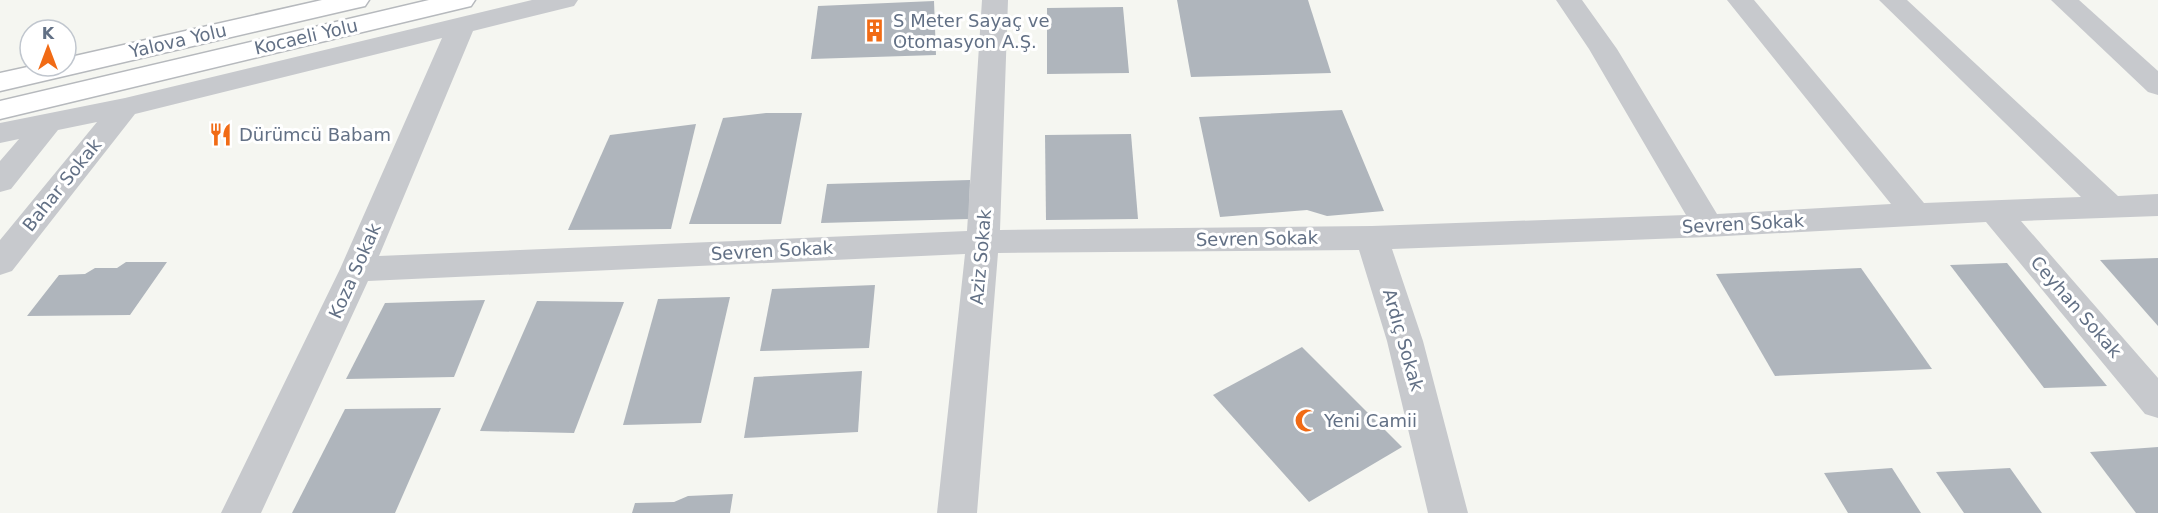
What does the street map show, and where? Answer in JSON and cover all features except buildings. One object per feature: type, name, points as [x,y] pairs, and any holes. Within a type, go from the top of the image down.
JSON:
[{"type":"highway","name":"Yalova Yolu","points":[[0,82],[356,0]]},
{"type":"highway","name":"Kocaeli̇ Yolu","points":[[0,110],[150,75],[462,13]]},
{"type":"street","points":[[0,133],[125,106],[462,13],[565,0]]},
{"type":"street","name":"Aziz Sokak","points":[[957,513],[983,242],[995,0]]},
{"type":"street","points":[[1569,0],[1603,49],[1708,226]]},
{"type":"street","points":[[1740,0],[1916,214]]},
{"type":"street","points":[[1892,0],[2110,206]]},
{"type":"street","points":[[2064,0],[2158,86]]},
{"type":"street","name":"Koza Sokak","points":[[240,513],[357,269],[462,13]]},
{"type":"street","name":"Bahar Sokak","points":[[0,263],[125,106]]},
{"type":"street","points":[[0,182],[48,123]]},
{"type":"street","name":"Sevren Sokak","points":[[357,269],[983,242],[1372,238],[1708,226],[1916,214],[2158,205]]},
{"type":"street","name":"Ceyhan Sokak","points":[[1994,211],[2158,403]]},
{"type":"street","name":"Ardıç Sokak","points":[[1372,238],[1405,341],[1448,513]]},
{"type":"place","name":"S Meter Sayaç ve Otomasyon A.Ş.","points":[[875,31]]},
{"type":"place","name":"Dürümcü Babam","points":[[221,135]]},
{"type":"place","name":"Yeni Camii","points":[[1306,421]]}]
